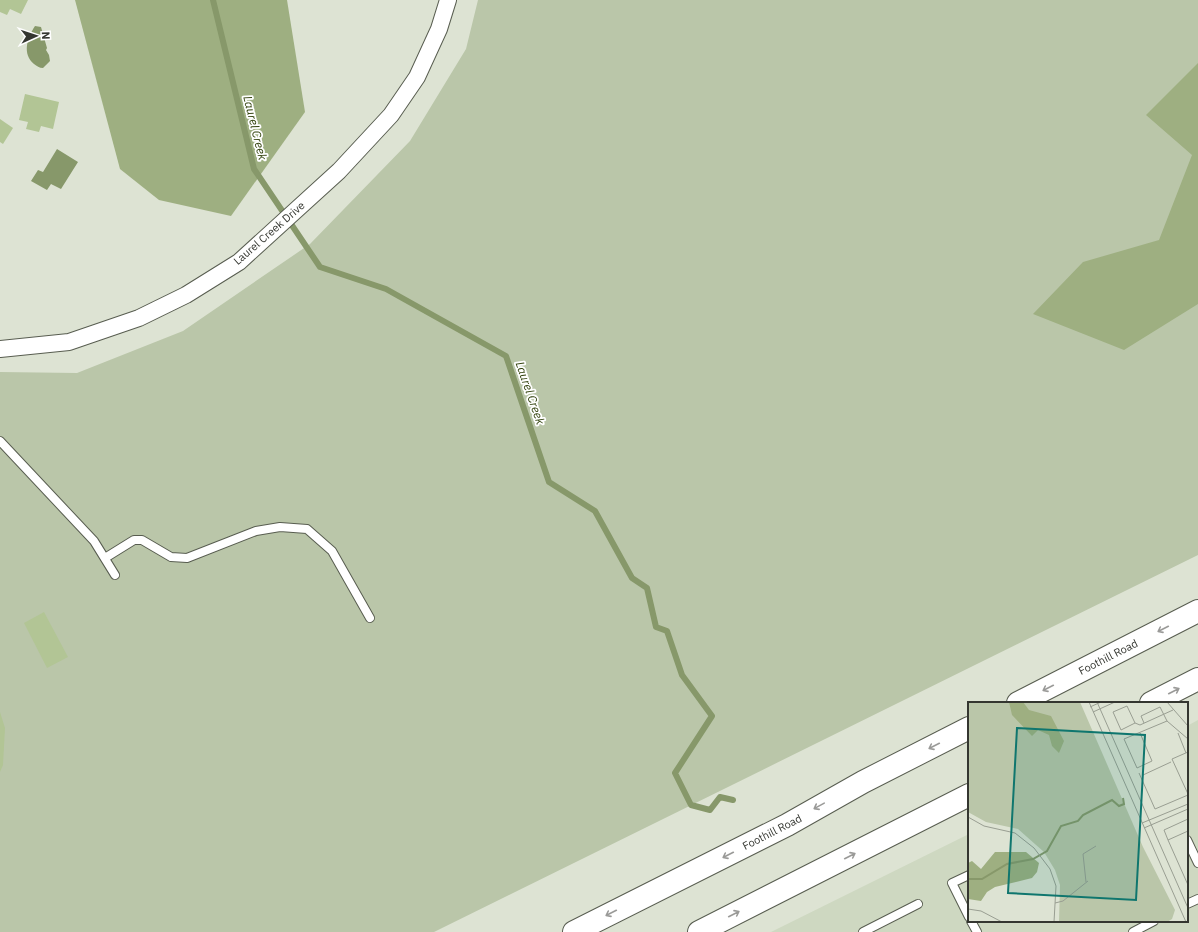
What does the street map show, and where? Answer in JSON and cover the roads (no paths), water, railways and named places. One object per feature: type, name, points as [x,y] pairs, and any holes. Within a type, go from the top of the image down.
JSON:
[{"type":"main road","name":"Foothill Road","points":[[1020,702],[1198,611]]},
{"type":"main road","points":[[1153,702],[1198,679]]},
{"type":"main road","name":"Foothill Road","points":[[574,932],[787,825],[863,782],[968,729]]},
{"type":"main road","points":[[699,932],[968,796]]},
{"type":"street","name":"Laurel Creek Drive","points":[[0,349],[69,342],[139,318],[186,295],[239,262],[339,171],[391,115],[417,77],[439,29],[448,0]]},
{"type":"lane","points":[[0,441],[94,541],[115,574]]},
{"type":"lane","points":[[105,558],[134,540],[142,540],[171,557],[187,558],[256,531],[280,527],[307,529],[332,551],[370,618]]},
{"type":"lane","points":[[1188,842],[1198,863]]},
{"type":"lane","points":[[968,875],[952,883],[968,915]]},
{"type":"lane","points":[[1188,904],[1198,899]]},
{"type":"lane","points":[[863,932],[918,904]]},
{"type":"lane","points":[[972,922],[977,932]]},
{"type":"lane","points":[[1133,932],[1152,922]]},
{"type":"waterway","name":"Laurel Creek","points":[[213,0],[254,169],[320,267],[386,289],[506,356],[549,482],[595,511],[632,578],[647,588],[656,627],[667,631],[682,675],[712,716],[675,773],[691,805],[710,810],[720,797],[733,800]]}]
